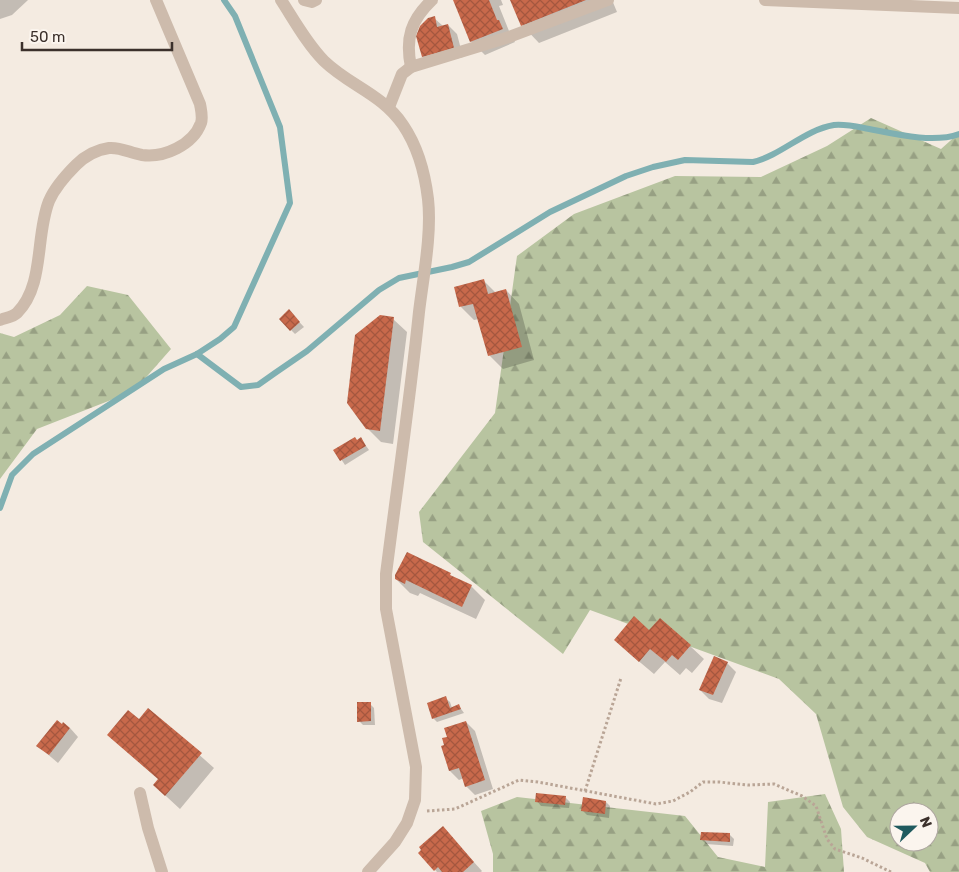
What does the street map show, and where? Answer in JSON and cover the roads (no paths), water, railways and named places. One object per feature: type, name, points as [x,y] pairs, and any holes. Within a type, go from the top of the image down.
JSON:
[{"type":"street","points":[[0,320],[16,314],[28,297],[37,273],[39,245],[49,200],[59,182],[78,163],[94,151],[111,148],[124,149],[142,155],[164,154],[186,143],[196,133],[202,121],[200,104],[156,0]]},
{"type":"street","points":[[281,0],[325,62],[389,107],[404,126],[415,146],[422,167],[428,201],[428,229],[424,271],[386,574],[386,609],[416,767],[415,800],[407,823],[395,842],[368,872]]},
{"type":"street","points":[[304,0],[312,2],[316,0]]},
{"type":"street","points":[[411,67],[408,55],[408,40],[411,29],[415,18],[432,0]]},
{"type":"street","points":[[389,107],[402,74],[411,67],[509,37],[608,0]]},
{"type":"street","points":[[765,0],[959,8]]},
{"type":"street","points":[[140,793],[148,828],[162,872]]},
{"type":"waterway","points":[[0,508],[12,475],[33,454],[164,369],[197,354],[234,327],[290,203],[280,127],[235,16],[224,0]]},
{"type":"waterway","points":[[197,354],[241,387],[258,385],[307,351],[379,290],[399,278],[469,262],[550,212],[626,176],[653,167],[685,160],[753,162],[764,159],[813,132],[834,125],[849,125],[924,138],[948,137],[959,134]]}]
